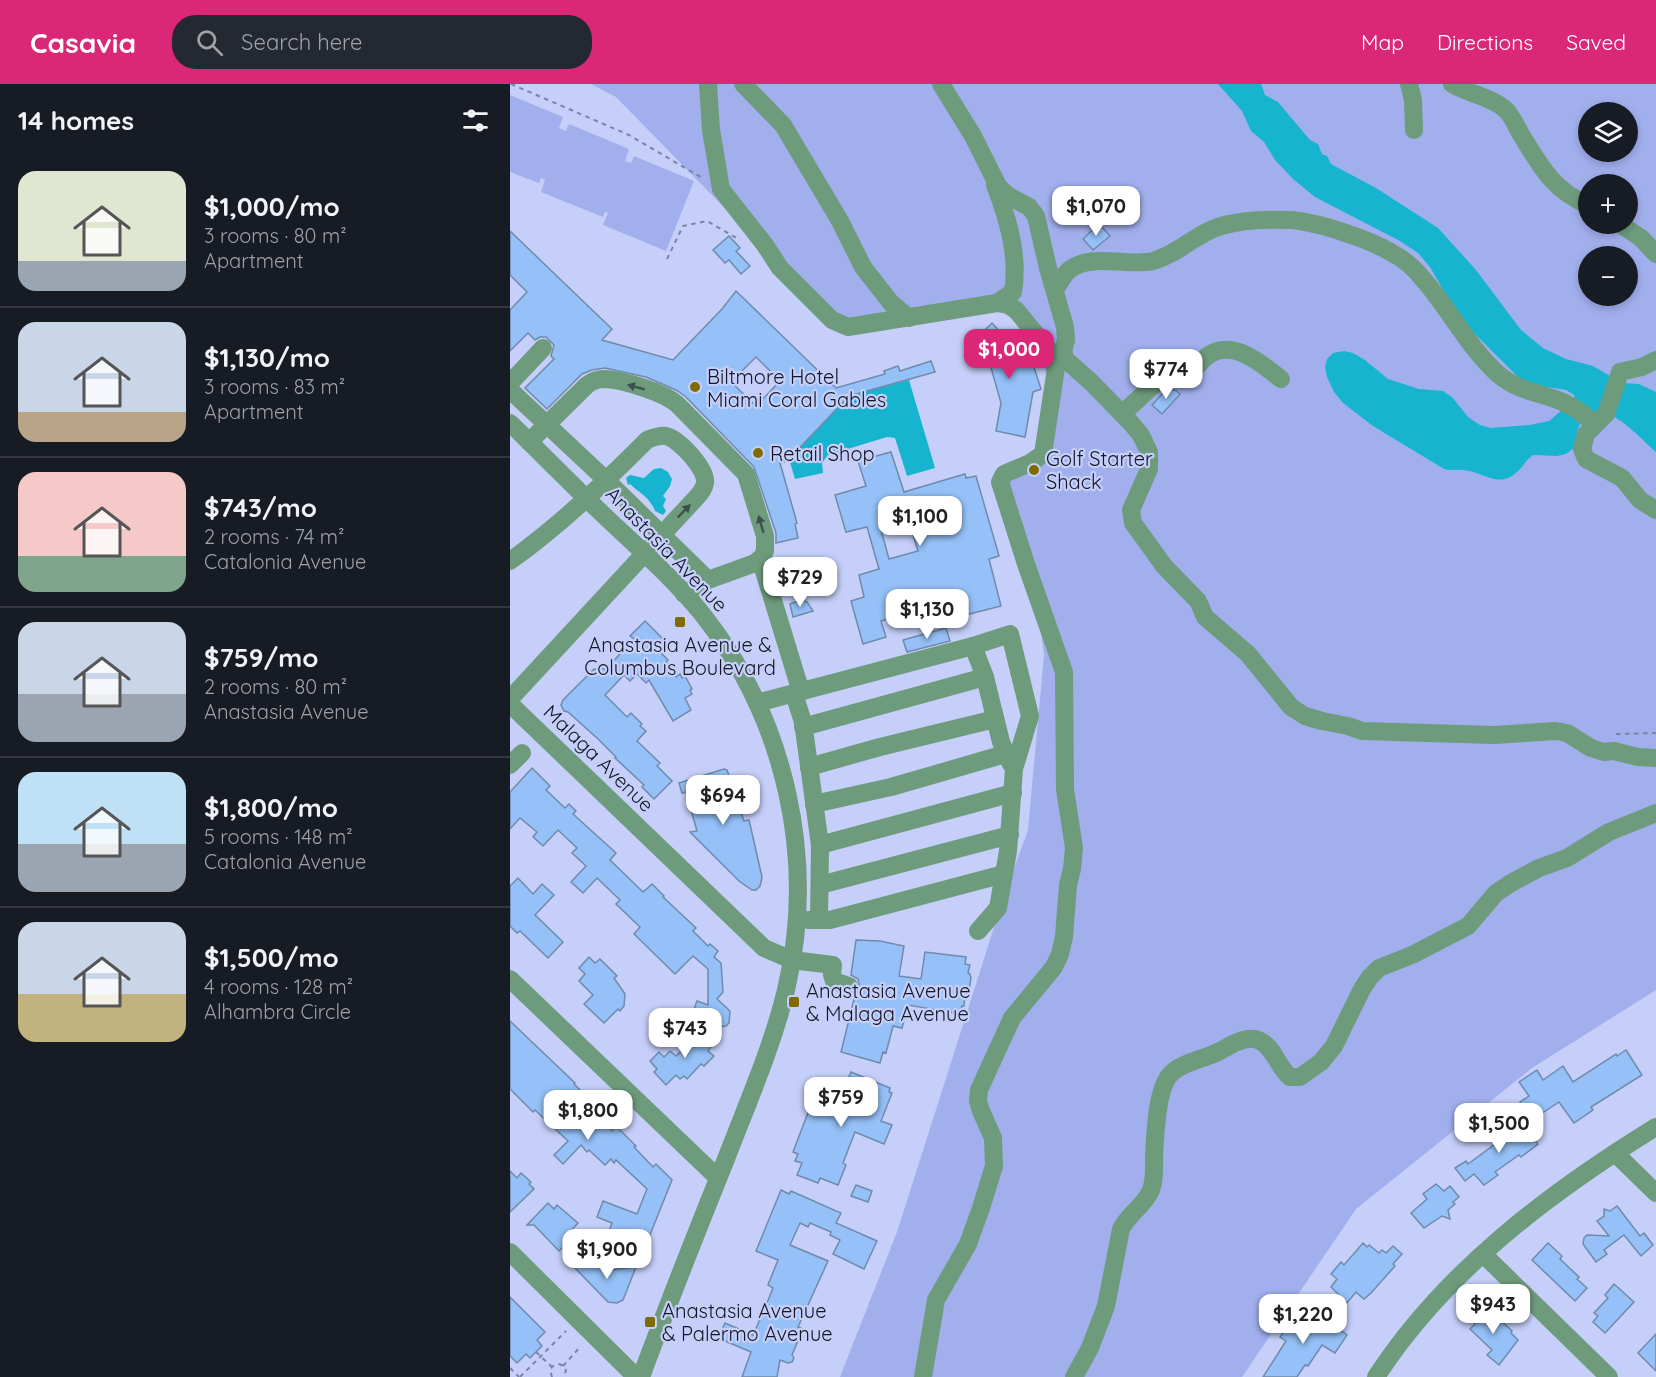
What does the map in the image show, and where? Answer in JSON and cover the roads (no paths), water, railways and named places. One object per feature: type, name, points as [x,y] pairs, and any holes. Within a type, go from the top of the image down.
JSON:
[{"type":"street","points":[[708,84],[711,130],[721,189],[780,268],[831,320],[848,327],[997,303],[1008,305],[1016,310],[1053,355],[1061,355],[1122,414],[1141,435],[1149,452],[1149,469],[1131,510],[1133,523],[1164,566],[1198,601],[1205,617],[1248,654],[1283,698],[1298,711],[1322,721],[1374,732],[1515,735],[1544,731],[1567,733],[1591,748],[1604,752],[1614,751],[1638,757],[1656,758]]},
{"type":"street","points":[[743,84],[783,125],[840,221],[863,267],[891,303],[909,318]]},
{"type":"street","points":[[922,1377],[936,1300],[968,1244],[994,1166],[993,1138],[978,1101],[979,1090],[1011,1018],[1054,967],[1060,954],[1074,848],[1065,789],[1064,672],[1000,482],[1004,474],[1030,463],[1043,454],[1061,355],[1066,340],[1065,327],[1047,268],[1036,216],[1020,200],[1007,195],[998,186],[973,136],[940,84]]},
{"type":"street","points":[[1409,84],[1413,100],[1414,130]]},
{"type":"street","points":[[1452,84],[1497,104],[1507,112],[1558,188],[1578,200]]},
{"type":"street","points":[[992,176],[1009,228],[1016,277],[1013,292],[997,303]]},
{"type":"street","points":[[1055,290],[1069,271],[1080,265],[1094,262],[1150,261],[1186,247],[1204,233],[1222,226],[1269,220],[1291,220],[1314,224],[1375,245],[1408,263],[1424,279],[1468,341],[1501,376],[1518,387],[1568,404],[1596,419]]},
{"type":"street","points":[[1635,234],[1656,254]]},
{"type":"street","points":[[510,383],[543,348]]},
{"type":"street","points":[[1122,414],[1159,380],[1166,377],[1176,380],[1185,378],[1206,357],[1218,351],[1230,350],[1246,354],[1281,379]]},
{"type":"street","points":[[1656,360],[1642,368],[1624,370],[1617,377],[1587,434],[1582,449],[1586,459],[1622,478],[1640,500],[1656,510]]},
{"type":"street","points":[[529,442],[587,385],[598,380],[611,380],[666,396],[677,404],[746,474],[765,536],[765,551],[759,560],[750,566],[708,580],[684,594]]},
{"type":"street","points":[[510,390],[708,580]]},
{"type":"street","name":"Anastasia Avenue","points":[[510,423],[702,614],[742,674],[757,704],[778,758],[789,800],[799,875],[798,920],[784,1000],[641,1377]]},
{"type":"street","points":[[510,561],[542,537],[647,440],[666,436],[677,441],[705,475],[700,494],[510,701]]},
{"type":"street","points":[[759,560],[774,603],[798,693],[820,845],[819,920]]},
{"type":"street","points":[[757,704],[974,646],[1010,634],[1030,716],[1010,761]]},
{"type":"street","points":[[974,646],[1010,761],[1013,793],[1010,835],[998,908],[978,931]]},
{"type":"street","points":[[803,728],[985,677]]},
{"type":"street","name":"Malaga Avenue","points":[[510,701],[764,948],[792,960],[833,965],[834,981],[849,986]]},
{"type":"street","points":[[808,767],[995,719]]},
{"type":"street","points":[[814,804],[1010,761]]},
{"type":"street","points":[[820,845],[1013,793]]},
{"type":"street","points":[[1074,1377],[1090,1348],[1106,1306],[1121,1229],[1129,1216],[1151,1192],[1154,1181],[1155,1138],[1161,1100],[1168,1076],[1176,1069],[1245,1040],[1255,1039],[1270,1049],[1283,1071],[1290,1077],[1300,1077],[1321,1062],[1334,1046],[1362,989],[1379,968],[1468,927],[1496,893],[1511,883],[1539,868],[1567,858],[1609,832],[1656,813]]},
{"type":"street","points":[[819,885],[1010,835]]},
{"type":"street","points":[[798,920],[830,920],[1004,874]]},
{"type":"street","points":[[510,979],[718,1178]]},
{"type":"street","points":[[1376,1377],[1408,1331],[1457,1277],[1553,1196],[1656,1127]]},
{"type":"street","points":[[1615,1153],[1656,1193]]},
{"type":"street","points":[[510,1252],[636,1377]]},
{"type":"street","points":[[1483,1254],[1609,1377]]},
{"type":"place","name":"Biltmore Hotel Miami Coral Gables","points":[[695,387]]},
{"type":"place","name":"Retail Shop","points":[[758,453]]},
{"type":"place","name":"Golf Starter Shack","points":[[1034,470]]},
{"type":"place","name":"Anastasia Avenue & Columbus Boulevard","points":[[680,622]]},
{"type":"place","name":"Anastasia Avenue & Malaga Avenue","points":[[794,1002]]},
{"type":"place","name":"Anastasia Avenue & Palermo Avenue","points":[[650,1322]]}]
